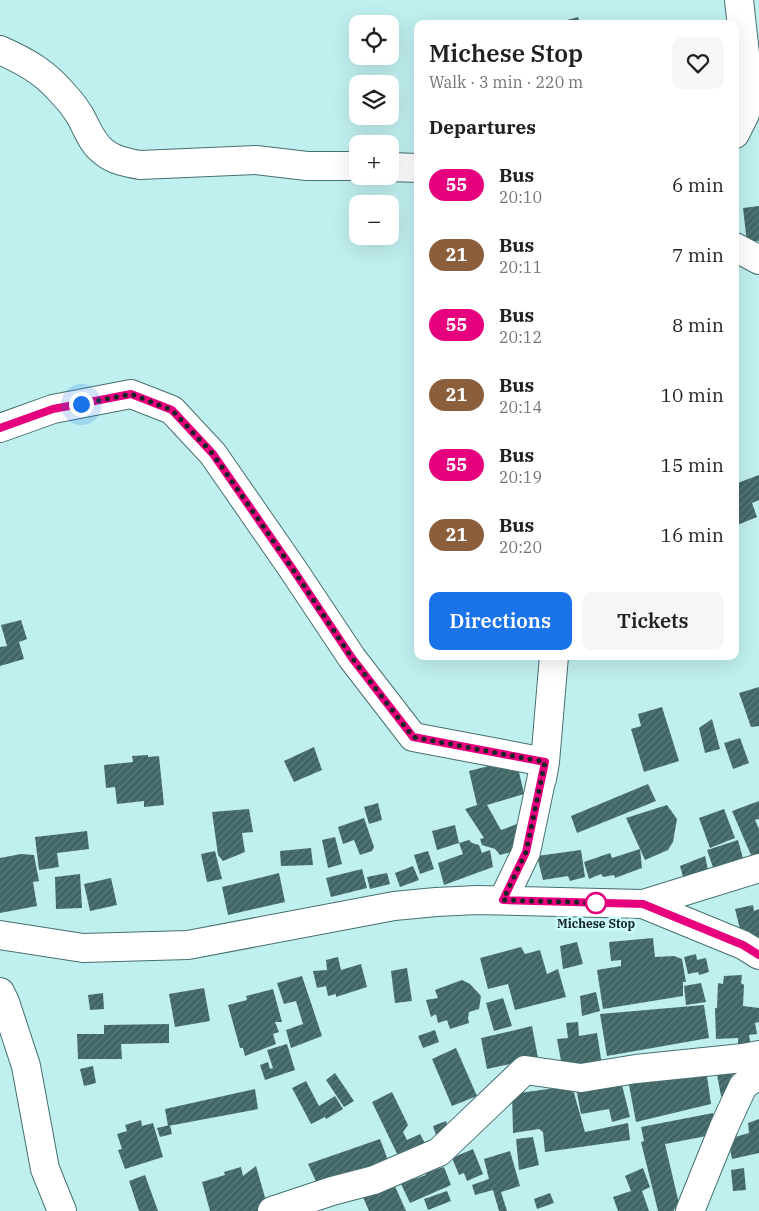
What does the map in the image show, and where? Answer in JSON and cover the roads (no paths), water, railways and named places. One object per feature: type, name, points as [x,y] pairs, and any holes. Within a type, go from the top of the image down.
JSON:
[{"type":"street","points":[[739,0],[749,90],[744,114],[739,125]]},
{"type":"street","points":[[0,50],[25,61],[45,75],[74,107],[91,138],[104,153],[123,161],[140,165],[256,160],[306,166],[349,166]]},
{"type":"street","points":[[399,167],[414,168]]},
{"type":"street","points":[[739,249],[759,260]]},
{"type":"street","points":[[0,428],[53,409],[131,394],[172,410],[213,454],[352,658],[413,737],[545,762]]},
{"type":"street","points":[[503,900],[526,852],[545,762],[554,660]]},
{"type":"street","points":[[0,935],[83,948],[188,945],[394,906],[478,900],[643,904],[759,868]]},
{"type":"street","points":[[643,904],[743,945],[759,955]]},
{"type":"street","points":[[0,992],[26,1066],[45,1169],[62,1211]]},
{"type":"street","points":[[272,1211],[339,1201],[374,1180],[439,1152],[525,1070],[582,1078],[759,1055]]},
{"type":"street","points":[[690,1211],[743,1086],[759,1074]]},
{"type":"place","name":"Michese Stop","points":[[596,903]]}]
